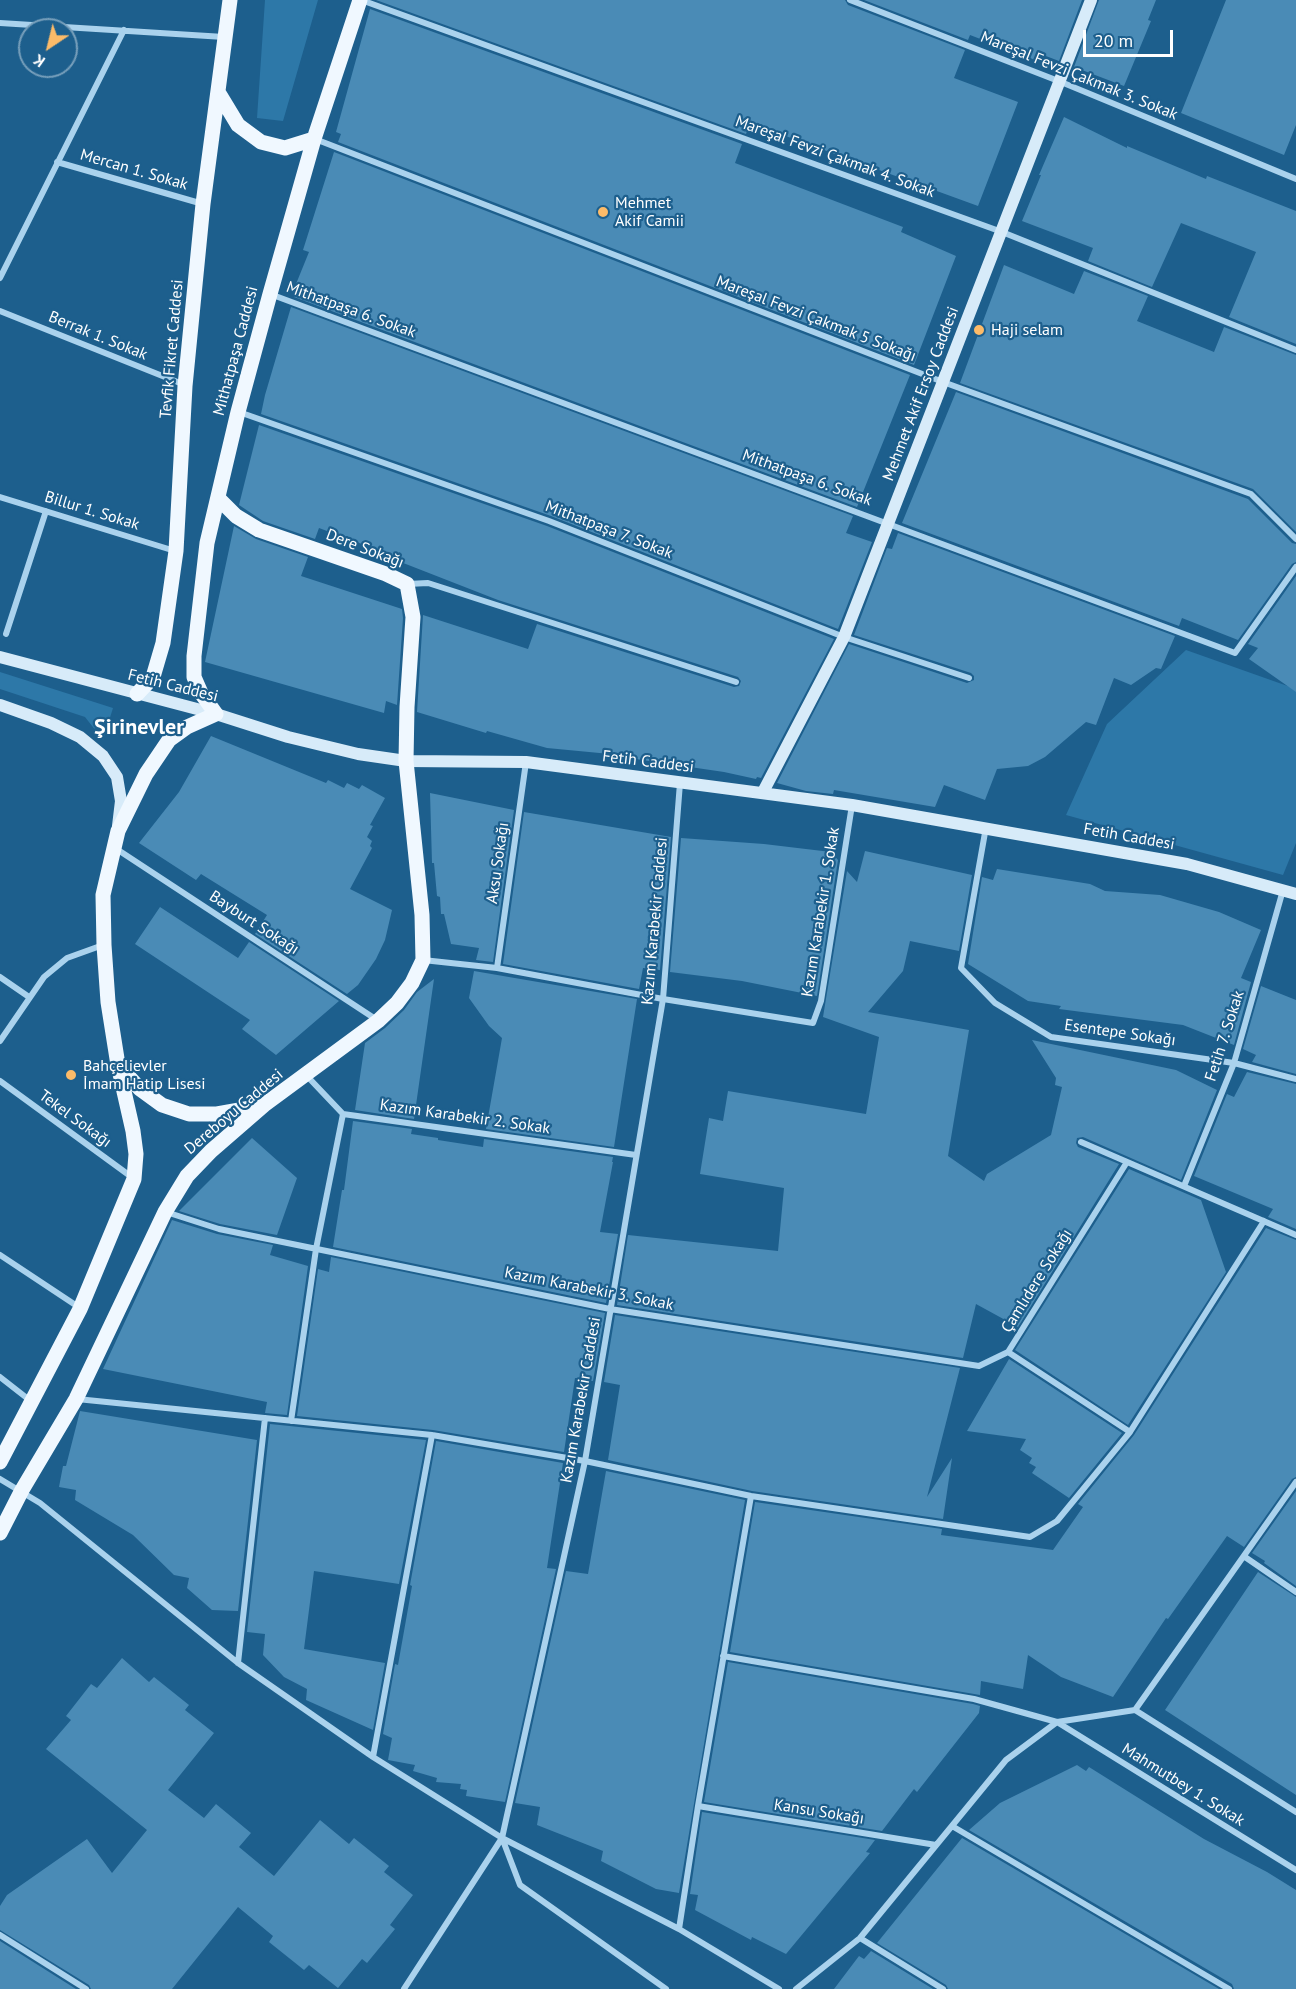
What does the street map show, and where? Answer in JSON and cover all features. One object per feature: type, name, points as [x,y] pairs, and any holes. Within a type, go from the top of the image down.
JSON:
[{"type":"main road","name":"Tevfik Fikret Caddesi","points":[[137,694],[153,677],[163,643],[176,551],[185,386],[203,204],[230,0]]},
{"type":"main road","name":"Mithatpaşa Caddesi","points":[[216,714],[201,693],[194,677],[207,543],[238,412],[270,294],[314,139],[361,0]]},
{"type":"main road","points":[[218,92],[238,125],[261,142],[285,148],[314,139]]},
{"type":"main road","name":"Dere Sokağı","points":[[218,498],[236,516],[259,530],[386,574],[407,584],[413,617],[406,761]]},
{"type":"main road","points":[[0,1462],[80,1309],[134,1179],[136,1154],[108,1002],[104,945],[104,895],[118,831],[146,774],[169,740],[187,727],[216,714]]},
{"type":"main road","name":"Dereboyu Caddesi","points":[[0,1533],[22,1490],[76,1399],[165,1212],[187,1176],[210,1151],[264,1105],[378,1021],[397,1003],[412,983],[423,960],[422,915],[406,761]]},
{"type":"main road","points":[[118,1065],[140,1089],[162,1105],[189,1114],[217,1114],[264,1105]]},
{"type":"street","name":"Mareşal Fevzi Çakmak 4. Sokak","points":[[361,0],[1002,232],[1296,350]]},
{"type":"street","name":"Mareşal Fevzi Çakmak 3. Sokak","points":[[850,0],[1061,82],[1296,179]]},
{"type":"street","name":"Mehmet Akif Ersoy Caddesi","points":[[763,792],[844,637],[1091,0]]},
{"type":"street","points":[[0,23],[225,37]]},
{"type":"street","points":[[0,278],[124,30]]},
{"type":"street","name":"Mareşal Fevzi Çakmak 5 Sokağı","points":[[314,139],[943,382],[1251,494],[1296,539]]},
{"type":"street","name":"Mercan 1. Sokak","points":[[57,162],[203,204]]},
{"type":"street","name":"Mithatpaşa 6. Sokak","points":[[270,294],[1235,653],[1296,567]]},
{"type":"street","name":"Berrak 1. Sokak","points":[[0,311],[185,386]]},
{"type":"street","name":"Mithatpaşa 7. Sokak","points":[[238,412],[549,521],[844,637],[969,678]]},
{"type":"street","name":"Billur 1. Sokak","points":[[0,497],[176,551]]},
{"type":"street","points":[[6,634],[46,511]]},
{"type":"street","points":[[407,584],[429,583],[736,682]]},
{"type":"street","name":"Fetih Caddesi","points":[[0,657],[216,714],[288,737],[358,754],[406,761],[526,762],[852,805],[1187,864],[1296,894]]},
{"type":"street","points":[[0,705],[51,723],[80,737],[103,756],[117,777],[121,801],[118,831]]},
{"type":"street","name":"Aksu Sokağı","points":[[497,968],[526,762]]},
{"type":"street","name":"Kazım Karabekir Caddesi","points":[[404,1989],[502,1838],[585,1461],[663,999],[680,783]]},
{"type":"street","name":"Kazım Karabekir 1. Sokak","points":[[423,960],[497,968],[663,999],[813,1023],[821,1001],[852,805]]},
{"type":"street","name":"Esentepe Sokağı","points":[[986,827],[961,968],[995,1003],[1051,1037],[1234,1062],[1296,1079]]},
{"type":"street","name":"Bayburt Sokağı","points":[[114,848],[378,1021]]},
{"type":"street","name":"Fetih 7. Sokak","points":[[1184,1186],[1234,1062],[1282,890]]},
{"type":"street","points":[[0,1041],[44,976],[67,958],[104,945]]},
{"type":"street","points":[[0,978],[28,997]]},
{"type":"street","points":[[291,1421],[316,1249],[343,1114],[306,1075]]},
{"type":"street","name":"Tekel Sokağı","points":[[0,1081],[134,1179]]},
{"type":"street","name":"Kazım Karabekir 2. Sokak","points":[[343,1114],[636,1155]]},
{"type":"street","points":[[1081,1142],[1296,1235]]},
{"type":"street","name":"Çamlıdere Sokağı","points":[[1127,1162],[1008,1352],[1130,1432]]},
{"type":"street","name":"Kazım Karabekir 3. Sokak","points":[[165,1212],[219,1229],[610,1309],[979,1366],[1008,1352]]},
{"type":"street","points":[[76,1399],[432,1435],[585,1461],[751,1496],[1030,1537],[1057,1521],[1130,1432],[1264,1221]]},
{"type":"street","points":[[0,1255],[80,1309]]},
{"type":"street","points":[[0,1377],[32,1402]]},
{"type":"street","points":[[238,1663],[265,1418]]},
{"type":"street","points":[[373,1756],[432,1435]]},
{"type":"street","points":[[0,1479],[22,1490],[238,1663],[373,1756],[502,1838],[679,1929],[779,1989]]},
{"type":"street","points":[[1135,1710],[1296,1482]]},
{"type":"street","points":[[679,1929],[751,1496]]},
{"type":"street","points":[[1245,1557],[1296,1592]]},
{"type":"street","points":[[723,1656],[974,1699],[1057,1722],[1135,1710],[1296,1812]]},
{"type":"street","points":[[796,1989],[860,1938],[1006,1760],[1057,1722]]},
{"type":"street","name":"Mahmutbey 1. Sokak","points":[[1057,1722],[1296,1870]]},
{"type":"street","name":"Kansu Sokağı","points":[[698,1806],[936,1845]]},
{"type":"street","points":[[952,1826],[1229,1989]]},
{"type":"street","points":[[502,1838],[520,1885],[666,1989]]},
{"type":"street","points":[[0,1935],[86,1989]]},
{"type":"street","points":[[860,1938],[943,1989]]},
{"type":"shaded area","points":[[265,0],[318,0],[283,121],[257,118]]},
{"type":"shaded area","points":[[1186,650],[1296,689],[1296,843],[1283,875],[1066,815],[1107,724]]},
{"type":"shaded area","points":[[0,672],[113,708],[103,740],[85,717],[0,689]]},
{"type":"building","points":[[376,0],[845,0],[848,5],[965,50],[954,78],[1018,102],[978,206],[750,123],[746,134]]},
{"type":"building","points":[[864,0],[1082,0],[1059,61],[1038,53],[1035,60],[970,35],[968,40]]},
{"type":"building","points":[[1099,0],[1156,0],[1148,20],[1151,21],[1124,86],[1074,67]]},
{"type":"building","points":[[1226,0],[1296,0],[1296,125],[1284,155],[1181,113]]},
{"type":"building","points":[[370,9],[742,144],[735,163],[903,227],[901,232],[956,256],[914,365],[338,142],[341,134],[336,132]]},
{"type":"building","points":[[1064,117],[1127,148],[1127,146],[1206,179],[1207,176],[1296,211],[1296,344],[1229,317],[1256,252],[1181,223],[1152,287],[1088,261],[1093,248],[1022,221]]},
{"type":"building","points":[[334,152],[910,375],[857,507],[294,297],[298,284],[296,284],[309,252],[303,250]]},
{"type":"building","points":[[1004,265],[1074,294],[1084,271],[1148,296],[1137,321],[1214,352],[1224,327],[1296,355],[1296,532],[1253,489],[960,383]]},
{"type":"building","points":[[291,307],[853,516],[846,533],[872,542],[838,629],[551,516],[261,414]]},
{"type":"building","points":[[956,392],[1248,499],[1292,543],[1296,544],[1296,562],[1292,564],[1238,640],[1182,618],[1179,626],[902,523]]},
{"type":"building","points":[[259,425],[547,526],[834,639],[761,778],[610,754],[547,748],[487,731],[486,733],[417,712],[423,615],[528,649],[537,624],[734,687],[739,686],[741,681],[738,677],[498,600],[393,559],[394,556],[319,528],[315,539],[263,521],[239,505]]},
{"type":"building","points":[[234,526],[256,539],[308,557],[301,576],[402,609],[397,705],[386,701],[384,713],[205,662]]},
{"type":"building","points":[[898,533],[1175,636],[1161,669],[1156,668],[1131,685],[1114,678],[1096,725],[1086,722],[1045,757],[1028,766],[997,769],[985,800],[944,785],[935,807],[834,790],[833,794],[806,791],[777,783],[849,644],[967,683],[974,680],[971,673],[854,635],[887,548],[892,549]]},
{"type":"building","points":[[1296,576],[1296,692],[1249,659],[1258,648],[1248,644]]},
{"type":"building","points":[[211,736],[326,783],[328,780],[344,788],[347,783],[359,789],[362,785],[385,798],[370,825],[373,826],[367,837],[372,841],[370,846],[372,848],[350,889],[392,910],[385,940],[376,959],[358,985],[347,994],[255,934],[267,915],[201,874],[196,880],[139,843],[179,792]]},
{"type":"building","points":[[430,793],[514,810],[493,962],[476,960],[479,948],[451,944],[444,914],[441,914],[434,863],[432,863]]},
{"type":"building","points":[[524,812],[671,837],[660,970],[643,968],[639,989],[503,964]]},
{"type":"building","points":[[681,838],[831,852],[838,860],[817,996],[742,981],[670,972]]},
{"type":"building","points":[[865,851],[972,875],[959,951],[910,941],[903,971],[868,1012],[969,1030],[948,1156],[984,1181],[987,1174],[1051,1135],[1062,1087],[1055,1085],[1056,1078],[1032,1040],[1176,1070],[1217,1090],[1181,1180],[1083,1137],[1077,1138],[1078,1147],[1119,1164],[1018,1327],[976,1304],[963,1358],[617,1305],[628,1235],[778,1251],[784,1188],[700,1174],[709,1118],[723,1121],[728,1091],[866,1114],[879,1037],[823,1017],[847,871],[857,882]]},
{"type":"building","points":[[997,869],[1090,884],[1105,891],[1160,895],[1219,912],[1261,930],[1241,978],[1251,982],[1234,1045],[1183,1025],[1059,1009],[1061,1006],[1028,1001],[968,964],[982,877],[993,880]]},
{"type":"building","points":[[160,907],[238,958],[249,942],[339,1001],[276,1055],[242,1029],[250,1020],[135,944]]},
{"type":"building","points":[[474,971],[637,999],[614,1147],[486,1129],[502,1038],[489,1026],[469,998]]},
{"type":"building","points":[[434,979],[414,1119],[355,1110],[365,1043],[385,1028],[404,1010],[417,992]]},
{"type":"building","points":[[1261,986],[1296,1000],[1296,1074],[1252,1062],[1256,1055],[1243,1049]]},
{"type":"building","points":[[1247,1072],[1296,1084],[1296,1229],[1268,1217],[1273,1209],[1194,1176],[1227,1094],[1234,1097]]},
{"type":"building","points":[[353,1121],[412,1129],[411,1134],[483,1147],[484,1139],[613,1157],[600,1232],[618,1234],[606,1303],[333,1247],[342,1190],[344,1190]]},
{"type":"building","points":[[252,1138],[297,1178],[277,1235],[220,1224],[179,1211]]},
{"type":"building","points":[[1129,1169],[1201,1200],[1226,1272],[1128,1425],[1015,1350]]},
{"type":"building","points":[[172,1220],[217,1234],[273,1245],[270,1255],[308,1266],[287,1415],[265,1413],[267,1402],[103,1369]]},
{"type":"building","points":[[1266,1228],[1296,1240],[1296,1477],[1292,1479],[1244,1547],[1227,1536],[1168,1619],[1166,1618],[1113,1697],[1061,1677],[1028,1655],[1023,1689],[981,1681],[980,1695],[730,1652],[755,1502],[942,1529],[941,1535],[1053,1550],[1083,1507],[1078,1504],[1134,1435]]},
{"type":"building","points":[[331,1257],[605,1313],[593,1381],[575,1378],[564,1452],[433,1430],[297,1416],[318,1269],[329,1272]]},
{"type":"building","points":[[615,1315],[960,1368],[927,1497],[952,1458],[943,1519],[752,1491],[608,1460],[620,1385],[604,1382]]},
{"type":"building","points":[[1009,1359],[1122,1433],[1069,1498],[1032,1473],[1036,1467],[1029,1463],[1032,1458],[1020,1450],[1026,1439],[967,1431]]},
{"type":"building","points":[[80,1411],[257,1440],[238,1611],[212,1610],[187,1588],[189,1578],[174,1575],[133,1535],[75,1500],[76,1490],[59,1487]]},
{"type":"building","points":[[270,1424],[426,1440],[399,1584],[314,1571],[304,1649],[385,1663],[373,1730],[306,1700],[307,1689],[284,1677],[263,1655],[265,1634],[247,1632]]},
{"type":"building","points":[[436,1441],[563,1463],[547,1568],[556,1569],[505,1802],[466,1796],[467,1790],[460,1789],[461,1784],[436,1782],[437,1778],[413,1771],[415,1765],[388,1760],[392,1738],[383,1734],[395,1664],[398,1665]]},
{"type":"building","points":[[606,1471],[745,1500],[679,1893],[656,1889],[601,1861],[603,1851],[537,1825],[540,1807],[515,1803],[566,1571],[588,1574]]},
{"type":"building","points":[[1296,1491],[1296,1586],[1252,1553]]},
{"type":"building","points":[[1258,1572],[1296,1597],[1296,1795],[1165,1710]]},
{"type":"building","points":[[122,1658],[149,1682],[154,1677],[189,1705],[185,1710],[214,1733],[168,1790],[204,1818],[216,1804],[251,1833],[239,1847],[274,1876],[320,1820],[349,1844],[354,1838],[389,1866],[384,1872],[413,1895],[390,1925],[395,1929],[367,1963],[362,1959],[338,1988],[309,1965],[304,1970],[269,1942],[273,1936],[238,1907],[172,1989],[91,1989],[89,1985],[0,1930],[0,1906],[7,1895],[87,1839],[112,1873],[147,1830],[46,1749],[71,1720],[66,1716],[91,1684],[97,1688]]},
{"type":"building","points":[[728,1662],[973,1704],[980,1706],[979,1713],[917,1792],[914,1789],[882,1831],[704,1802]]},
{"type":"building","points":[[1077,1765],[1086,1771],[1089,1767],[1204,1839],[1296,1890],[1296,1989],[1234,1989],[1232,1984],[969,1830],[1000,1803]]},
{"type":"building","points":[[702,1812],[875,1840],[866,1852],[870,1853],[786,1954],[752,1937],[751,1940],[695,1910],[698,1895],[690,1894]]},
{"type":"building","points":[[962,1838],[1219,1989],[948,1989],[946,1985],[877,1943]]},
{"type":"building","points":[[0,1941],[76,1989],[0,1989]]},
{"type":"building","points":[[871,1951],[933,1989],[834,1989],[859,1956],[864,1959]]},
{"type":"place","name":"Mehmet Akif Camii","points":[[603,212]]},
{"type":"place","name":"Haji selam","points":[[979,330]]},
{"type":"place","name":"Bahçelievler İmam Hatip Lisesi","points":[[71,1075]]},
{"type":"district","name":"Şirinevler","points":[[139,728]]}]
